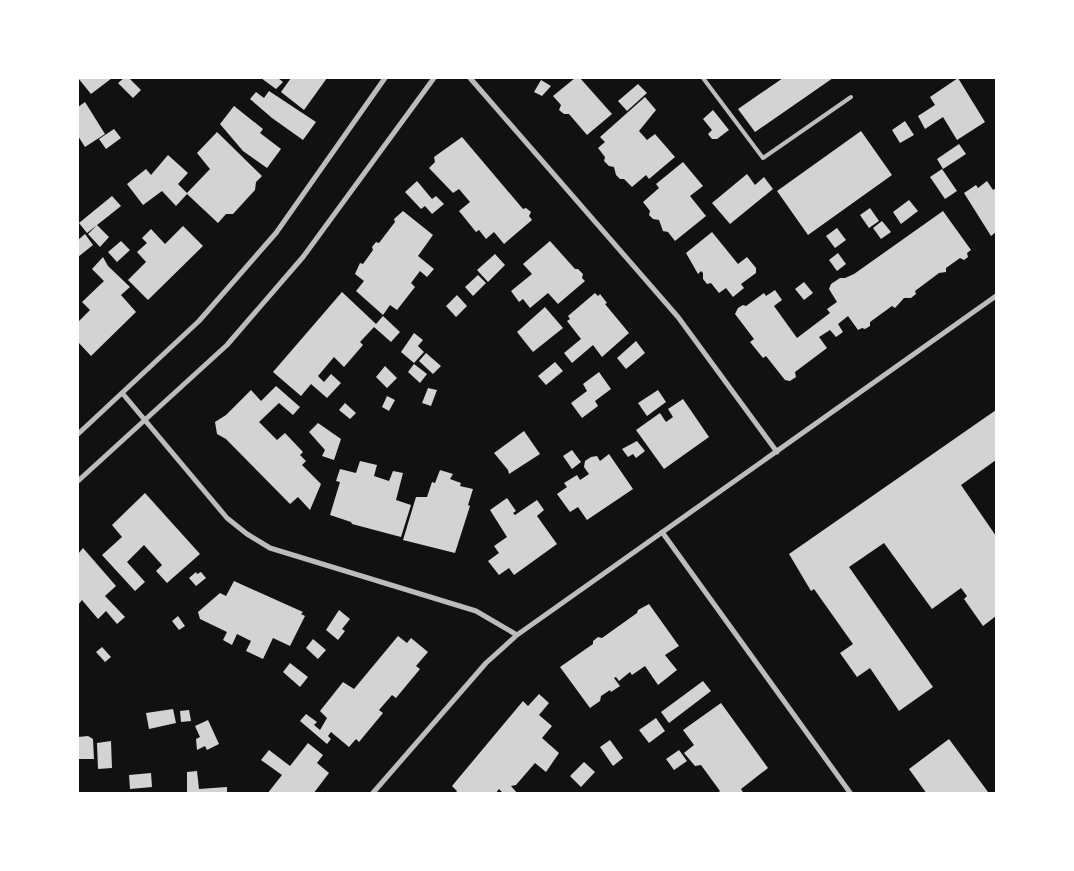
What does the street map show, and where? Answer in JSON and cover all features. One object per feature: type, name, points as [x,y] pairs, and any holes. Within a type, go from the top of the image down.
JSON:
[{"type":"street","points":[[78,434],[199,321],[276,233],[385,78]]},
{"type":"street","points":[[78,481],[227,345],[303,257],[434,78]]},
{"type":"street","points":[[470,78],[678,317],[777,452]]},
{"type":"street","points":[[372,794],[486,663],[517,635],[996,296]]},
{"type":"street","points":[[123,394],[227,518],[247,534],[270,548],[476,611],[517,635]]},
{"type":"street","points":[[662,532],[851,794]]},
{"type":"lane","points":[[703,78],[763,158],[851,97]]},
{"type":"building","points":[[78,78],[112,78],[91,94]]},
{"type":"building","points":[[124,78],[129,78],[141,90],[133,98],[118,83]]},
{"type":"building","points":[[261,78],[278,78],[283,82],[276,89]]},
{"type":"building","points":[[291,78],[327,78],[304,110],[281,92]]},
{"type":"building","points":[[575,78],[580,78],[612,114],[587,135],[569,114],[564,114],[559,110],[561,105],[553,96]]},
{"type":"building","points":[[783,78],[833,78],[755,132],[738,109]]},
{"type":"building","points":[[958,78],[985,122],[957,140],[943,117],[925,129],[918,116],[935,105],[930,97]]},
{"type":"building","points":[[541,80],[551,86],[542,96],[534,92]]},
{"type":"building","points":[[638,84],[647,93],[627,111],[618,101]]},
{"type":"building","points":[[269,91],[316,122],[303,140],[272,118],[250,99],[256,92],[264,98]]},
{"type":"building","points":[[645,97],[656,110],[639,131],[647,140],[655,134],[675,157],[649,179],[646,175],[632,187],[624,179],[620,179],[616,175],[614,167],[609,166],[604,161],[605,157],[598,148],[605,142],[600,137]]},
{"type":"building","points":[[85,102],[105,134],[85,147],[78,136],[78,107]]},
{"type":"building","points":[[234,106],[263,129],[260,133],[281,149],[267,168],[243,151],[220,124]]},
{"type":"building","points":[[713,110],[729,130],[717,139],[712,139],[708,134],[712,130],[703,119]]},
{"type":"building","points":[[905,121],[914,135],[900,143],[892,130]]},
{"type":"building","points":[[114,129],[121,138],[106,149],[99,139]]},
{"type":"building","points":[[861,131],[892,175],[808,235],[777,191]]},
{"type":"building","points":[[217,132],[262,176],[256,182],[255,190],[233,214],[226,214],[218,223],[187,194],[176,206],[162,191],[143,205],[127,184],[146,169],[151,175],[168,155],[188,173],[178,184],[187,193],[210,169],[197,153]]},
{"type":"building","points":[[462,137],[523,209],[526,208],[531,212],[529,216],[532,220],[504,244],[494,232],[486,239],[479,230],[476,232],[459,211],[470,202],[459,189],[453,193],[429,168],[435,162],[434,157]]},
{"type":"building","points":[[959,144],[966,154],[943,169],[937,159]]},
{"type":"building","points":[[683,162],[703,186],[690,196],[706,216],[675,241],[668,232],[663,231],[659,220],[653,219],[649,215],[650,211],[643,202],[659,188],[656,184]]},
{"type":"building","points":[[942,169],[957,191],[945,199],[930,177]]},
{"type":"building","points":[[747,174],[755,185],[764,177],[773,189],[730,224],[712,203]]},
{"type":"building","points":[[417,181],[432,199],[436,196],[444,204],[432,214],[425,206],[421,209],[405,192]]},
{"type":"building","points":[[987,181],[993,190],[996,188],[996,232],[991,236],[964,193],[976,185],[978,188]]},
{"type":"building","points":[[112,196],[121,206],[87,233],[79,223]]},
{"type":"building","points":[[909,200],[918,211],[901,224],[893,212]]},
{"type":"building","points":[[870,208],[879,221],[869,228],[860,215]]},
{"type":"building","points":[[403,211],[433,235],[418,256],[434,269],[427,277],[420,271],[411,283],[415,287],[397,310],[390,305],[383,315],[356,291],[364,281],[355,274],[360,263],[363,264],[373,250],[372,247],[376,242],[379,243],[395,222],[394,219]]},
{"type":"building","points":[[943,211],[971,250],[967,253],[968,257],[964,260],[960,258],[946,268],[946,272],[939,273],[915,291],[916,294],[911,298],[904,298],[895,308],[892,306],[870,322],[870,326],[865,329],[858,330],[848,316],[838,324],[843,332],[836,337],[830,330],[819,337],[827,348],[795,372],[796,377],[790,381],[785,380],[766,356],[763,358],[750,342],[754,339],[735,314],[738,308],[743,305],[746,306],[764,293],[766,296],[775,290],[782,300],[774,306],[797,338],[830,313],[827,309],[837,302],[829,289],[831,284],[840,278],[854,274]]},
{"type":"building","points":[[882,221],[891,232],[881,239],[873,228]]},
{"type":"building","points":[[97,225],[109,237],[100,247],[88,234]]},
{"type":"building","points":[[183,226],[203,246],[148,300],[128,280],[146,262],[137,252],[147,243],[142,238],[151,229],[165,244]]},
{"type":"building","points":[[837,228],[846,240],[835,248],[826,236]]},
{"type":"building","points":[[712,232],[738,264],[747,257],[756,268],[756,273],[741,284],[744,288],[733,297],[726,288],[719,293],[711,283],[707,284],[703,279],[703,273],[701,271],[698,274],[686,253]]},
{"type":"building","points":[[85,234],[93,245],[78,257],[78,240]]},
{"type":"building","points":[[121,241],[130,250],[117,262],[108,252]]},
{"type":"building","points":[[550,241],[575,269],[578,269],[583,274],[582,278],[585,281],[558,304],[548,293],[530,308],[523,299],[519,302],[511,291],[532,274],[523,264]]},
{"type":"building","points":[[838,253],[846,264],[837,271],[829,260]]},
{"type":"building","points":[[495,254],[505,265],[488,282],[477,270]]},
{"type":"building","points":[[103,257],[108,266],[130,287],[121,295],[136,312],[91,356],[78,342],[78,322],[90,310],[82,302],[104,281],[92,269]]},
{"type":"building","points":[[478,275],[486,283],[473,296],[465,287]]},
{"type":"building","points":[[804,282],[813,293],[804,300],[795,289]]},
{"type":"building","points":[[342,292],[376,324],[383,316],[400,332],[391,342],[374,327],[360,342],[363,345],[344,367],[334,357],[318,376],[324,382],[331,374],[341,383],[327,398],[311,384],[301,396],[273,372]]},
{"type":"building","points":[[595,293],[598,296],[600,294],[607,303],[605,304],[629,333],[602,357],[593,345],[572,363],[564,353],[581,339],[567,321],[570,319],[568,316]]},
{"type":"building","points":[[457,295],[467,306],[456,317],[446,306]]},
{"type":"building","points":[[545,307],[563,328],[533,352],[517,332]]},
{"type":"building","points":[[414,333],[423,340],[418,346],[424,352],[414,363],[401,352]]},
{"type":"building","points":[[636,341],[645,353],[626,369],[617,358]]},
{"type":"building","points":[[426,353],[441,366],[433,374],[419,361]]},
{"type":"building","points":[[555,362],[563,371],[546,385],[538,376]]},
{"type":"building","points":[[414,364],[427,374],[420,383],[408,372]]},
{"type":"building","points":[[385,366],[397,378],[387,388],[376,377]]},
{"type":"building","points":[[599,372],[611,389],[595,401],[598,406],[582,418],[571,403],[587,391],[583,384]]},
{"type":"building","points":[[276,386],[300,407],[293,415],[279,403],[259,422],[277,440],[285,433],[303,452],[300,455],[306,461],[302,465],[321,484],[310,510],[298,497],[290,504],[226,439],[217,434],[215,422],[226,415],[251,390],[261,401]]},
{"type":"building","points":[[428,388],[437,390],[431,406],[422,403]]},
{"type":"building","points":[[658,390],[666,402],[647,416],[638,403]]},
{"type":"building","points":[[387,396],[395,400],[389,411],[382,407]]},
{"type":"building","points":[[683,399],[709,437],[664,469],[636,430],[660,413],[666,422],[673,417],[668,409]]},
{"type":"building","points":[[345,403],[356,413],[350,419],[339,410]]},
{"type":"building","points":[[996,410],[996,460],[961,485],[996,536],[996,616],[983,626],[964,599],[967,596],[961,588],[932,609],[884,543],[849,567],[933,687],[899,711],[870,668],[857,677],[840,653],[853,644],[814,589],[811,591],[789,554]]},
{"type":"building","points":[[318,423],[341,439],[334,460],[322,456],[325,450],[309,432]]},
{"type":"building","points":[[524,431],[540,454],[509,474],[508,470],[494,453]]},
{"type":"building","points":[[637,441],[645,451],[636,458],[633,454],[628,457],[622,449]]},
{"type":"building","points":[[572,450],[581,462],[572,469],[563,456]]},
{"type":"building","points":[[609,454],[633,489],[587,520],[578,507],[570,512],[557,494],[567,487],[564,483],[577,475],[580,480],[589,474],[584,467],[585,461],[591,457],[597,456],[600,461]]},
{"type":"building","points":[[360,461],[377,465],[374,476],[389,481],[393,471],[403,473],[396,500],[411,505],[401,537],[352,524],[330,515],[340,482],[336,481],[340,469],[356,473]]},
{"type":"building","points":[[440,470],[453,474],[450,479],[461,483],[460,486],[473,489],[468,505],[470,506],[455,553],[403,540],[416,497],[427,497],[432,482],[435,483]]},
{"type":"building","points":[[145,493],[200,554],[167,583],[156,571],[162,565],[144,545],[127,562],[145,582],[135,591],[102,555],[122,537],[112,525]]},
{"type":"building","points":[[507,498],[516,511],[513,513],[515,515],[537,500],[544,510],[537,516],[557,544],[514,575],[509,568],[499,575],[488,561],[499,553],[494,546],[507,537],[490,510]]},
{"type":"building","points":[[83,548],[116,586],[105,596],[125,617],[117,624],[106,611],[98,619],[82,600],[78,605],[78,554]]},
{"type":"building","points":[[196,572],[197,574],[201,572],[206,578],[196,586],[189,578]]},
{"type":"building","points":[[234,581],[303,612],[301,614],[305,616],[290,646],[273,638],[263,659],[246,651],[251,641],[237,634],[232,645],[223,640],[227,632],[200,619],[198,612],[220,593],[226,596]]},
{"type":"building","points":[[649,604],[679,646],[665,655],[677,670],[658,685],[645,666],[632,675],[630,672],[619,681],[616,677],[614,678],[620,686],[601,696],[600,701],[590,708],[560,667],[593,644],[593,641],[598,637],[602,638],[637,613],[638,610]]},
{"type":"building","points":[[339,610],[350,619],[342,629],[345,631],[338,640],[326,630]]},
{"type":"building","points":[[178,616],[185,626],[179,630],[172,621]]},
{"type":"building","points":[[398,636],[407,643],[411,638],[428,652],[416,666],[420,669],[396,698],[392,695],[379,710],[383,713],[359,742],[356,739],[349,747],[331,732],[328,736],[331,739],[327,744],[300,721],[306,714],[317,722],[314,725],[320,730],[327,718],[320,711],[343,682],[354,689]]},
{"type":"building","points":[[313,639],[326,650],[318,659],[306,648]]},
{"type":"building","points":[[102,647],[111,657],[105,662],[96,652]]},
{"type":"building","points":[[290,663],[308,677],[300,687],[283,672]]},
{"type":"building","points":[[703,681],[711,691],[669,723],[661,712]]},
{"type":"building","points":[[539,694],[549,703],[539,715],[552,726],[542,738],[559,753],[546,772],[535,763],[516,785],[511,786],[518,794],[504,794],[499,789],[495,794],[455,794],[457,791],[452,786],[523,701],[528,706]]},
{"type":"building","points":[[721,703],[768,768],[741,789],[744,794],[717,794],[720,791],[701,765],[695,766],[684,753],[694,745],[683,730]]},
{"type":"building","points":[[173,709],[176,723],[149,729],[146,713]]},
{"type":"building","points":[[189,710],[191,721],[181,722],[180,711]]},
{"type":"building","points":[[656,718],[665,731],[649,743],[639,730]]},
{"type":"building","points":[[208,720],[219,744],[207,750],[205,746],[197,750],[196,739],[200,737],[195,726]]},
{"type":"building","points":[[88,736],[93,739],[94,759],[78,759],[78,737]]},
{"type":"building","points":[[949,739],[988,792],[985,794],[927,794],[909,769]]},
{"type":"building","points":[[610,740],[623,758],[613,766],[600,747]]},
{"type":"building","points":[[111,741],[112,768],[98,769],[97,743]]},
{"type":"building","points":[[308,743],[323,755],[317,763],[329,773],[313,794],[267,794],[282,775],[261,760],[269,750],[290,766]]},
{"type":"building","points":[[679,750],[687,761],[674,770],[666,759]]},
{"type":"building","points":[[584,762],[595,772],[581,787],[570,776]]},
{"type":"building","points":[[197,771],[199,789],[227,787],[227,794],[187,794],[187,772]]},
{"type":"building","points":[[151,773],[152,787],[130,789],[129,775]]}]
